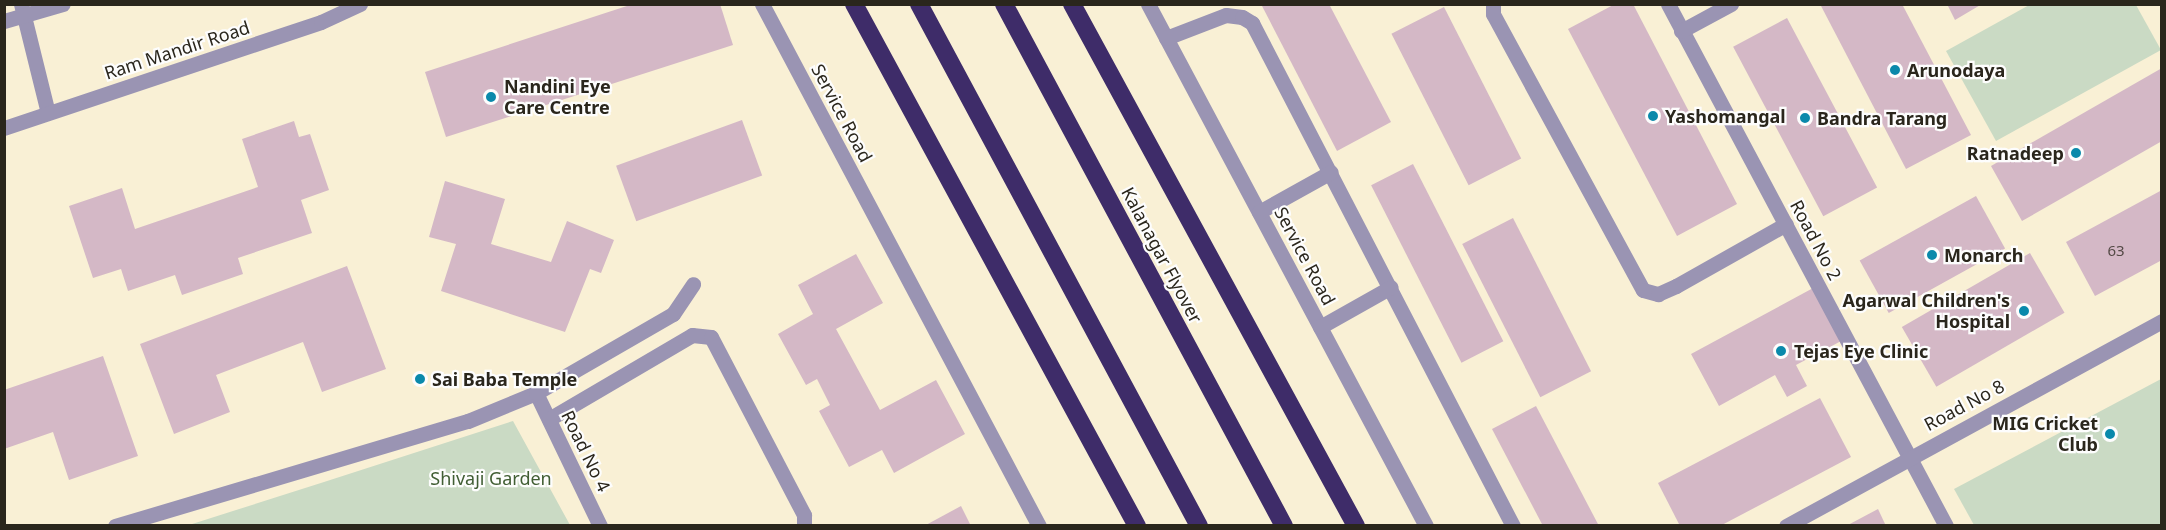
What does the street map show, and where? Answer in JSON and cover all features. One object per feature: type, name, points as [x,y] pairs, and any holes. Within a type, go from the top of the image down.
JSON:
[{"type":"highway","points":[[854,4],[1137,525]]},
{"type":"highway","points":[[919,4],[1199,525]]},
{"type":"highway","name":"Kalanagar Flyover","points":[[1004,4],[1284,525]]},
{"type":"highway","points":[[1072,4],[1356,525]]},
{"type":"street","points":[[4,21],[23,11],[63,4]]},
{"type":"street","name":"Ram Mandir Road","points":[[4,128],[321,22],[360,4]]},
{"type":"street","name":"Service Road","points":[[762,4],[1039,525]]},
{"type":"street","name":"Service Road","points":[[1149,4],[1426,525]]},
{"type":"street","points":[[1493,4],[1493,14],[1643,290],[1658,294],[1676,286],[1786,224]]},
{"type":"street","name":"Road No 2","points":[[1668,4],[1946,525]]},
{"type":"street","points":[[1681,31],[1731,4]]},
{"type":"street","points":[[23,11],[48,113]]},
{"type":"street","points":[[1166,38],[1226,15],[1242,17],[1252,23],[1514,525]]},
{"type":"street","points":[[1259,212],[1331,172]]},
{"type":"street","points":[[115,525],[468,421],[536,393],[673,314],[693,284]]},
{"type":"street","points":[[1320,327],[1391,287]]},
{"type":"street","name":"Road No 8","points":[[1786,525],[2162,321]]},
{"type":"street","points":[[549,419],[692,335],[711,337],[804,516],[804,525]]},
{"type":"street","name":"Road No 4","points":[[536,393],[600,525]]},
{"type":"green space","points":[[2031,4],[2136,5],[2161,50],[1996,141],[1946,51]]},
{"type":"green space","name":"MIG Cricket Club","points":[[2161,379],[2161,525],[1974,525],[1954,489]]},
{"type":"green space","name":"Shivaji Garden","points":[[513,421],[570,525],[189,525],[324,482]]},
{"type":"building","points":[[633,4],[720,4],[733,45],[446,137],[425,72]]},
{"type":"building","points":[[1261,4],[1329,4],[1391,122],[1337,151]]},
{"type":"building","name":"Yashomangal","points":[[1615,4],[1633,4],[1737,204],[1677,236],[1568,29]]},
{"type":"building","name":"Arunodaya","points":[[1820,4],[1902,4],[1971,135],[1906,169]]},
{"type":"building","points":[[1947,4],[1982,4],[1955,20]]},
{"type":"building","points":[[1444,7],[1521,158],[1469,185],[1391,34]]},
{"type":"building","name":"Bandra Tarang","points":[[1787,18],[1877,188],[1823,216],[1733,47]]},
{"type":"building","name":"Ratnadeep","points":[[2162,68],[2162,141],[2022,221],[1991,166]]},
{"type":"building","points":[[742,120],[762,175],[636,221],[616,166]]},
{"type":"building","points":[[294,121],[299,137],[310,134],[329,190],[301,200],[312,233],[238,258],[243,274],[182,295],[175,275],[128,291],[121,269],[93,278],[69,206],[122,188],[135,229],[258,187],[242,139]]},
{"type":"building","points":[[1413,164],[1503,341],[1461,363],[1371,185]]},
{"type":"building","points":[[445,181],[505,199],[491,244],[551,262],[567,221],[614,240],[601,273],[590,269],[565,332],[441,291],[456,244],[429,237]]},
{"type":"building","points":[[2162,190],[2162,260],[2095,296],[2066,242]]},
{"type":"building","name":"Monarch","points":[[1976,196],[2005,248],[1889,313],[1860,260]]},
{"type":"building","points":[[1513,218],[1591,371],[1540,397],[1462,244]]},
{"type":"building","points":[[2030,253],[2064,313],[1936,387],[1902,327]]},
{"type":"building","points":[[856,254],[883,303],[836,329],[880,410],[936,380],[965,434],[894,473],[882,450],[849,467],[819,411],[830,405],[817,379],[806,385],[778,334],[813,314],[798,285]]},
{"type":"building","points":[[347,266],[386,369],[322,392],[303,342],[216,375],[230,412],[174,434],[140,344]]},
{"type":"building","points":[[1815,287],[1843,340],[1796,365],[1807,386],[1787,397],[1775,375],[1719,406],[1691,354]]},
{"type":"building","points":[[103,356],[138,456],[69,480],[53,432],[4,449],[4,390]]},
{"type":"building","points":[[1820,398],[1851,457],[1720,526],[1680,526],[1658,483]]},
{"type":"building","points":[[1536,406],[1599,526],[1543,526],[1492,429]]},
{"type":"building","points":[[961,506],[971,526],[924,526]]},
{"type":"building","points":[[1878,509],[1886,526],[1846,526]]},
{"type":"place","name":"Arunodaya","points":[[1895,70]]},
{"type":"place","name":"Nandini Eye Care Centre","points":[[491,97]]},
{"type":"place","name":"Yashomangal","points":[[1653,116]]},
{"type":"place","name":"Bandra Tarang","points":[[1805,118]]},
{"type":"place","name":"Ratnadeep","points":[[2076,153]]},
{"type":"place","name":"Monarch","points":[[1932,255]]},
{"type":"place","name":"Agarwal Children's Hospital","points":[[2024,311]]},
{"type":"place","name":"Tejas Eye Clinic","points":[[1781,351]]},
{"type":"place","name":"Sai Baba Temple","points":[[420,379]]},
{"type":"place","name":"MIG Cricket Club","points":[[2110,434]]}]
